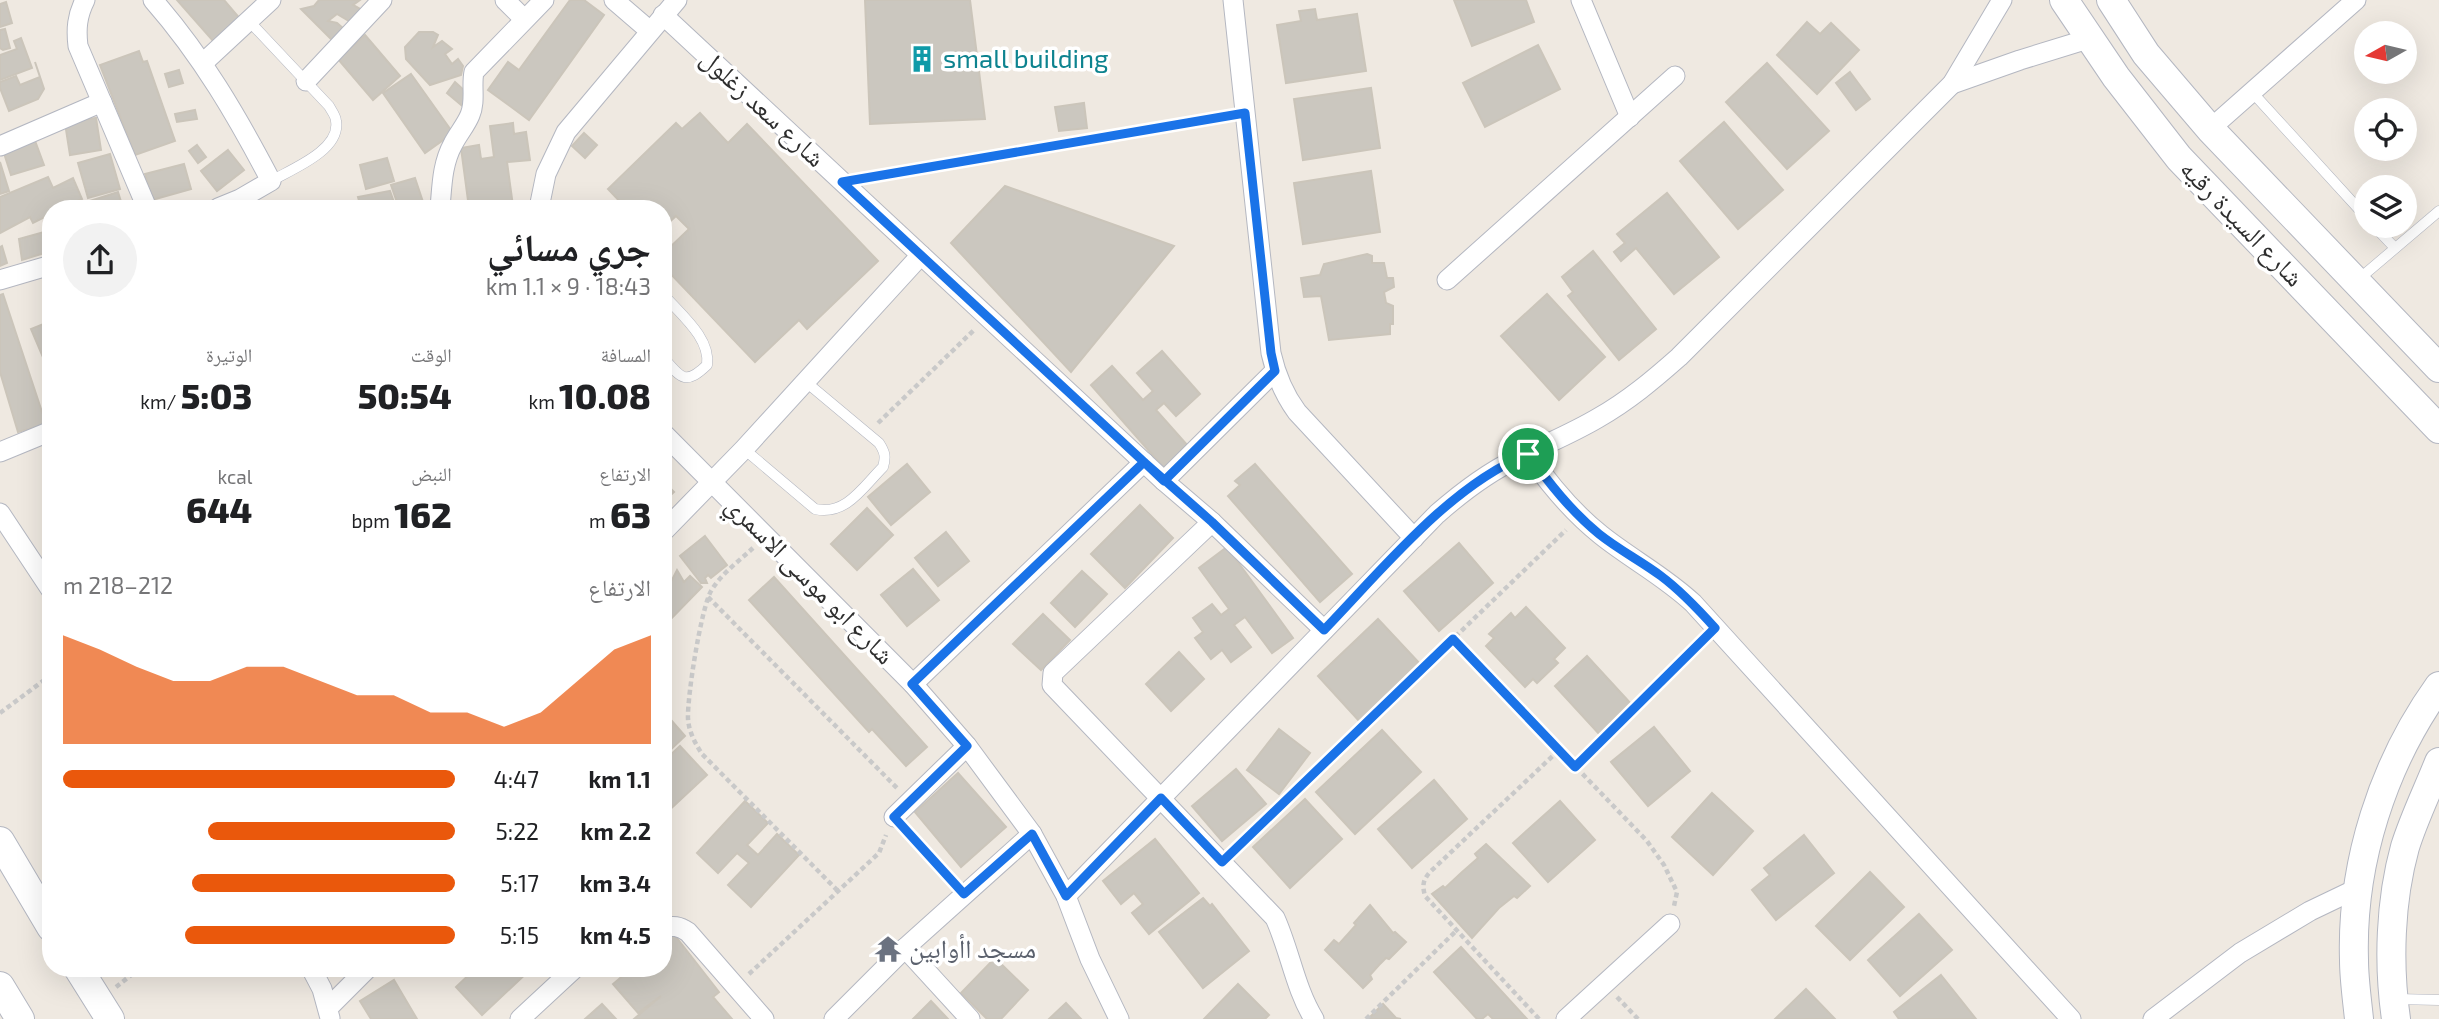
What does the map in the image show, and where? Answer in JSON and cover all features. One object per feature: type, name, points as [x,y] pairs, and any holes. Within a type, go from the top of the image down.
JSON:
[{"type":"street","points":[[85,0],[78,16],[78,46],[144,200]]},
{"type":"street","points":[[153,0],[203,63],[235,112],[271,181],[238,200]]},
{"type":"street","points":[[203,63],[271,0]]},
{"type":"street","points":[[306,81],[382,0]]},
{"type":"street","points":[[505,0],[524,19]]},
{"type":"street","points":[[441,200],[443,170],[473,105],[471,83],[474,72],[544,0]]},
{"type":"street","points":[[614,0],[650,31]]},
{"type":"street","points":[[541,200],[546,174],[560,142],[677,0]]},
{"type":"street","points":[[1233,0],[1269,339],[1275,371],[1287,399],[1297,412],[1414,538]]},
{"type":"street","points":[[1581,0],[1630,117]]},
{"type":"street","points":[[1066,896],[1458,496],[1484,477],[1600,417],[1641,391],[1679,357],[1952,84],[2003,0]]},
{"type":"street","name":"شارع السيدة رقيه","points":[[2064,0],[2088,39],[2179,158],[2439,429]]},
{"type":"street","name":"شارع السيدة رقيه","points":[[2111,0],[2146,54],[2210,129],[2439,368]]},
{"type":"street","points":[[2210,129],[2356,0]]},
{"type":"street","name":"شارع سعد زغلول","points":[[663,15],[1164,481],[1212,522],[1324,630]]},
{"type":"street","points":[[1952,84],[2088,39]]},
{"type":"street","points":[[1447,280],[1675,76]]},
{"type":"street","points":[[0,146],[102,102]]},
{"type":"street","points":[[2155,129],[2186,102]]},
{"type":"street","points":[[672,523],[744,449],[921,255]]},
{"type":"street","points":[[0,280],[42,268]]},
{"type":"street","points":[[2375,363],[2405,333]]},
{"type":"street","points":[[1164,481],[1275,371]]},
{"type":"street","points":[[0,452],[42,435]]},
{"type":"street","name":"شارع ابو موسى الاسمري","points":[[672,442],[912,684],[967,746],[1032,834],[1066,896],[1090,959],[1119,1019]]},
{"type":"street","points":[[1528,454],[1580,517],[1618,548],[1661,576],[1692,603],[2071,1019]]},
{"type":"street","points":[[912,684],[1144,462]]},
{"type":"street","points":[[0,513],[42,576]]},
{"type":"street","points":[[1212,522],[1054,673],[1054,689],[1275,918],[1285,940],[1298,986],[1314,1019]]},
{"type":"street","points":[[2359,1019],[2354,958],[2358,888],[2369,834],[2393,765],[2423,708],[2439,686]]},
{"type":"street","points":[[894,817],[967,746]]},
{"type":"street","points":[[2395,1009],[2392,946],[2396,885],[2406,846],[2439,762]]},
{"type":"street","points":[[834,1019],[905,948],[1032,834]]},
{"type":"street","points":[[0,841],[42,911]]},
{"type":"street","points":[[2153,1019],[2240,953],[2310,911],[2358,888]]},
{"type":"street","points":[[1566,1019],[1670,924]]},
{"type":"street","points":[[672,926],[681,927],[688,932],[764,1019]]},
{"type":"street","points":[[905,948],[970,1019]]},
{"type":"street","points":[[84,977],[110,1019]]},
{"type":"street","points":[[315,977],[330,1013],[360,977]]},
{"type":"street","points":[[520,1019],[565,977]]},
{"type":"street","points":[[0,986],[20,1019]]},
{"type":"lane","points":[[249,21],[329,106],[337,120],[335,137],[325,150],[271,181]]},
{"type":"lane","points":[[2252,92],[2354,204]]},
{"type":"lane","points":[[842,182],[1245,113]]},
{"type":"lane","points":[[2356,281],[2439,211]]},
{"type":"lane","points":[[2385,238],[2395,248]]},
{"type":"lane","points":[[672,306],[702,341],[708,356],[707,365],[695,377],[681,377],[672,368]]},
{"type":"lane","points":[[744,449],[815,509],[835,511],[843,507],[883,467],[886,459],[884,450],[806,382]]},
{"type":"lane","points":[[2395,1009],[2439,1000]]},
{"type":"path","points":[[867,434],[988,317]]},
{"type":"path","points":[[1222,862],[1580,517]]},
{"type":"path","points":[[766,536],[719,579],[708,597],[688,720],[693,738],[702,754],[838,891]]},
{"type":"path","points":[[708,597],[910,801]]},
{"type":"path","points":[[1575,767],[1715,628]]},
{"type":"path","points":[[1453,639],[1647,841],[1664,865],[1677,891],[1670,924]]},
{"type":"path","points":[[0,713],[42,682]]},
{"type":"path","points":[[1539,1019],[1425,895],[1422,887],[1424,879],[1559,750]]},
{"type":"path","points":[[736,987],[879,853],[894,817],[964,894]]},
{"type":"path","points":[[1366,1019],[1457,930]]},
{"type":"path","points":[[1604,984],[1638,1019]]},
{"type":"building","points":[[177,0],[224,0],[241,20],[215,43]]},
{"type":"building","points":[[319,0],[360,0],[353,5],[364,11],[349,21],[337,14],[328,21],[337,23],[344,29],[333,41],[301,9],[314,6]]},
{"type":"building","points":[[570,0],[584,0],[604,15],[529,120],[488,90],[508,62],[519,70]]},
{"type":"building","name":"small building","points":[[865,0],[970,0],[985,119],[870,124]]},
{"type":"building","points":[[1454,0],[1526,0],[1534,22],[1472,46]]},
{"type":"building","points":[[6,2],[12,23],[0,27],[0,4]]},
{"type":"building","points":[[1315,9],[1317,20],[1357,14],[1366,71],[1286,83],[1277,25],[1301,21],[1299,11]]},
{"type":"building","points":[[1807,22],[1820,34],[1831,23],[1859,50],[1817,94],[1777,55]]},
{"type":"building","points":[[5,29],[10,48],[3,50],[0,48],[0,30]]},
{"type":"building","points":[[419,32],[433,32],[438,35],[433,47],[442,41],[452,49],[445,54],[452,64],[458,59],[463,66],[461,75],[430,85],[406,59],[405,47]]},
{"type":"building","points":[[365,35],[400,76],[373,100],[338,59]]},
{"type":"building","points":[[21,38],[32,68],[0,80],[0,55],[17,49],[14,41]]},
{"type":"building","points":[[1538,45],[1560,89],[1485,127],[1463,83]]},
{"type":"building","points":[[139,51],[143,62],[147,61],[175,141],[135,155],[100,65]]},
{"type":"building","points":[[1767,63],[1829,131],[1787,169],[1726,102]]},
{"type":"building","points":[[179,70],[183,83],[169,87],[165,74]]},
{"type":"building","points":[[1850,72],[1870,99],[1856,110],[1836,83]]},
{"type":"building","points":[[411,74],[453,133],[425,153],[383,93]]},
{"type":"building","points":[[16,76],[20,85],[40,77],[44,89],[38,99],[9,111],[0,82]]},
{"type":"building","points":[[455,82],[477,102],[466,109],[447,93]]},
{"type":"building","points":[[1371,88],[1380,148],[1303,160],[1294,99]]},
{"type":"building","points":[[1084,103],[1087,128],[1059,131],[1055,107]]},
{"type":"building","points":[[195,110],[197,119],[177,122],[175,114]]},
{"type":"building","points":[[700,113],[728,143],[747,124],[878,261],[807,329],[799,320],[755,362],[672,275],[672,245],[689,229],[676,216],[672,220],[672,200],[618,200],[608,189],[676,123],[682,129]]},
{"type":"building","points":[[96,118],[101,150],[70,155],[65,123]]},
{"type":"building","points":[[1724,122],[1783,190],[1738,229],[1680,161]]},
{"type":"building","points":[[513,123],[514,134],[526,132],[530,160],[507,162],[512,200],[468,200],[461,148],[479,145],[481,159],[494,157],[490,126]]},
{"type":"building","points":[[584,133],[597,145],[585,158],[572,146]]},
{"type":"building","points":[[34,138],[44,165],[11,175],[3,150]]},
{"type":"building","points":[[197,145],[206,157],[198,163],[189,151]]},
{"type":"building","points":[[228,150],[244,170],[217,191],[201,171]]},
{"type":"building","points":[[110,154],[120,189],[88,198],[78,163]]},
{"type":"building","points":[[387,158],[394,181],[366,189],[360,165]]},
{"type":"building","points":[[0,162],[9,191],[0,194]]},
{"type":"building","points":[[184,164],[191,189],[152,200],[145,174]]},
{"type":"building","points":[[1371,171],[1380,232],[1303,244],[1294,183]]},
{"type":"building","points":[[48,177],[53,188],[73,178],[82,199],[42,200],[42,218],[33,223],[30,217],[0,233],[0,197]]},
{"type":"building","points":[[415,178],[422,200],[396,200],[391,185]]},
{"type":"building","points":[[1005,186],[1174,246],[1071,372],[951,243]]},
{"type":"building","points":[[390,191],[393,200],[359,200],[358,197]]},
{"type":"building","points":[[118,192],[120,200],[93,200]]},
{"type":"building","points":[[1667,193],[1719,257],[1674,294],[1636,248],[1621,261],[1614,252],[1625,243],[1617,234]]},
{"type":"building","points":[[42,233],[42,254],[22,260],[19,239]]},
{"type":"building","points":[[2,246],[7,263],[0,266],[0,247]]},
{"type":"building","points":[[1593,251],[1656,329],[1619,360],[1568,296],[1573,292],[1562,277]]},
{"type":"building","points":[[1367,254],[1372,256],[1372,263],[1384,263],[1387,278],[1393,278],[1394,287],[1384,292],[1386,303],[1393,306],[1390,334],[1329,340],[1321,296],[1304,297],[1301,278],[1320,275],[1324,264]]},
{"type":"building","points":[[3,294],[42,412],[42,425],[18,432],[0,372],[0,295]]},
{"type":"building","points":[[1547,294],[1605,357],[1559,400],[1501,336]]},
{"type":"building","points":[[42,325],[42,355],[31,329]]},
{"type":"building","points":[[1162,351],[1200,394],[1176,416],[1164,403],[1156,410],[1188,446],[1164,468],[1091,385],[1112,366],[1143,400],[1153,391],[1137,373]]},
{"type":"building","points":[[907,464],[930,492],[891,525],[868,497]]},
{"type":"building","points":[[1255,464],[1352,574],[1320,602],[1228,496],[1240,485],[1235,481]]},
{"type":"building","points":[[1140,505],[1173,538],[1125,588],[1091,554]]},
{"type":"building","points":[[867,508],[893,535],[857,570],[831,544]]},
{"type":"building","points":[[946,532],[969,561],[938,586],[915,558]]},
{"type":"building","points":[[705,536],[727,565],[711,578],[708,575],[705,578],[707,583],[701,583],[680,556]]},
{"type":"building","points":[[1459,543],[1493,583],[1439,631],[1404,591]]},
{"type":"building","points":[[1227,547],[1293,638],[1272,653],[1245,617],[1234,625],[1251,647],[1231,662],[1222,650],[1211,659],[1195,638],[1203,632],[1193,618],[1212,604],[1221,615],[1229,609],[1199,568]]},
{"type":"building","points":[[913,569],[939,600],[907,626],[881,595]]},
{"type":"building","points":[[677,570],[684,582],[690,576],[702,587],[672,618],[672,580]]},
{"type":"building","points":[[1082,571],[1107,594],[1075,627],[1051,603]]},
{"type":"building","points":[[774,577],[927,747],[906,766],[872,729],[869,732],[749,600]]},
{"type":"building","points":[[1526,607],[1565,648],[1554,659],[1558,663],[1537,683],[1533,679],[1525,687],[1486,646],[1494,638],[1489,634],[1511,613],[1515,618]]},
{"type":"building","points":[[1043,614],[1070,640],[1041,670],[1013,644]]},
{"type":"building","points":[[1378,619],[1422,666],[1361,723],[1318,676]]},
{"type":"building","points":[[1179,652],[1204,679],[1171,711],[1146,684]]},
{"type":"building","points":[[1587,656],[1633,706],[1601,736],[1555,686]]},
{"type":"building","points":[[672,721],[685,736],[672,748]]},
{"type":"building","points":[[1654,727],[1690,771],[1648,806],[1611,762]]},
{"type":"building","points":[[1279,729],[1310,753],[1279,794],[1247,770]]},
{"type":"building","points":[[1382,730],[1421,772],[1355,834],[1316,792]]},
{"type":"building","points":[[680,746],[707,775],[672,808],[672,754]]},
{"type":"building","points":[[1236,769],[1266,804],[1222,841],[1192,806]]},
{"type":"building","points":[[958,773],[1006,827],[961,867],[915,812]]},
{"type":"building","points":[[1434,780],[1467,819],[1412,868],[1378,829]]},
{"type":"building","points":[[1712,793],[1753,831],[1713,875],[1672,837]]},
{"type":"building","points":[[1305,799],[1342,839],[1290,888],[1253,847]]},
{"type":"building","points":[[745,801],[768,823],[747,845],[758,855],[777,834],[799,855],[751,907],[728,885],[749,863],[737,853],[718,873],[697,853]]},
{"type":"building","points":[[1560,801],[1595,840],[1548,882],[1513,843]]},
{"type":"building","points":[[1804,835],[1834,873],[1776,920],[1752,890],[1770,875],[1764,868]]},
{"type":"building","points":[[1155,839],[1199,893],[1149,934],[1132,913],[1143,904],[1134,893],[1121,904],[1103,881]]},
{"type":"building","points":[[1486,844],[1530,886],[1517,898],[1514,896],[1499,908],[1472,938],[1432,894],[1443,886],[1445,888],[1478,858],[1475,854]]},
{"type":"building","points":[[1870,872],[1904,907],[1850,960],[1816,926]]},
{"type":"building","points":[[1203,898],[1210,906],[1212,904],[1249,951],[1203,988],[1159,932]]},
{"type":"building","points":[[1370,905],[1393,933],[1406,942],[1379,965],[1370,975],[1372,979],[1363,988],[1325,950],[1334,940],[1339,944]]},
{"type":"building","points":[[1919,914],[1952,950],[1900,996],[1868,960]]},
{"type":"building","points":[[672,934],[719,992],[713,997],[732,1019],[634,1019],[661,996],[638,1013],[613,984],[621,977],[672,977]]},
{"type":"building","points":[[1461,947],[1527,1019],[1493,1019],[1488,1014],[1477,1019],[1434,972]]},
{"type":"building","points":[[995,958],[1028,990],[1001,1019],[987,1019],[961,993]]},
{"type":"building","points":[[1941,975],[1976,1019],[1899,1019],[1894,1012]]},
{"type":"building","points":[[467,977],[522,977],[482,1015],[456,987]]},
{"type":"building","points":[[394,980],[417,1019],[371,1019],[360,1001]]},
{"type":"building","points":[[1238,984],[1269,1015],[1265,1019],[1204,1019]]},
{"type":"building","points":[[1806,989],[1835,1019],[1775,1019]]},
{"type":"building","points":[[931,1001],[948,1019],[913,1019]]},
{"type":"building","points":[[1066,1003],[1081,1019],[1049,1019]]},
{"type":"building","points":[[602,1004],[616,1019],[585,1019]]},
{"type":"building","points":[[1383,1004],[1396,1018],[1401,1019],[1368,1019]]},
{"type":"place","name":"small building","points":[[922,59]]},
{"type":"place","name":"مسجد اأوابين","points":[[888,949]]},
{"type":"route","points":[[1528,454],[1484,477],[1437,514],[1324,630],[1212,522],[1164,481],[1144,462],[988,317],[842,182],[1245,113],[1275,371],[1164,481],[1144,462],[912,684],[967,746],[894,817],[964,894],[1032,834],[1066,896],[1161,798],[1222,862],[1453,639],[1575,767],[1715,628],[1661,576],[1618,548],[1580,517],[1528,454]]}]
